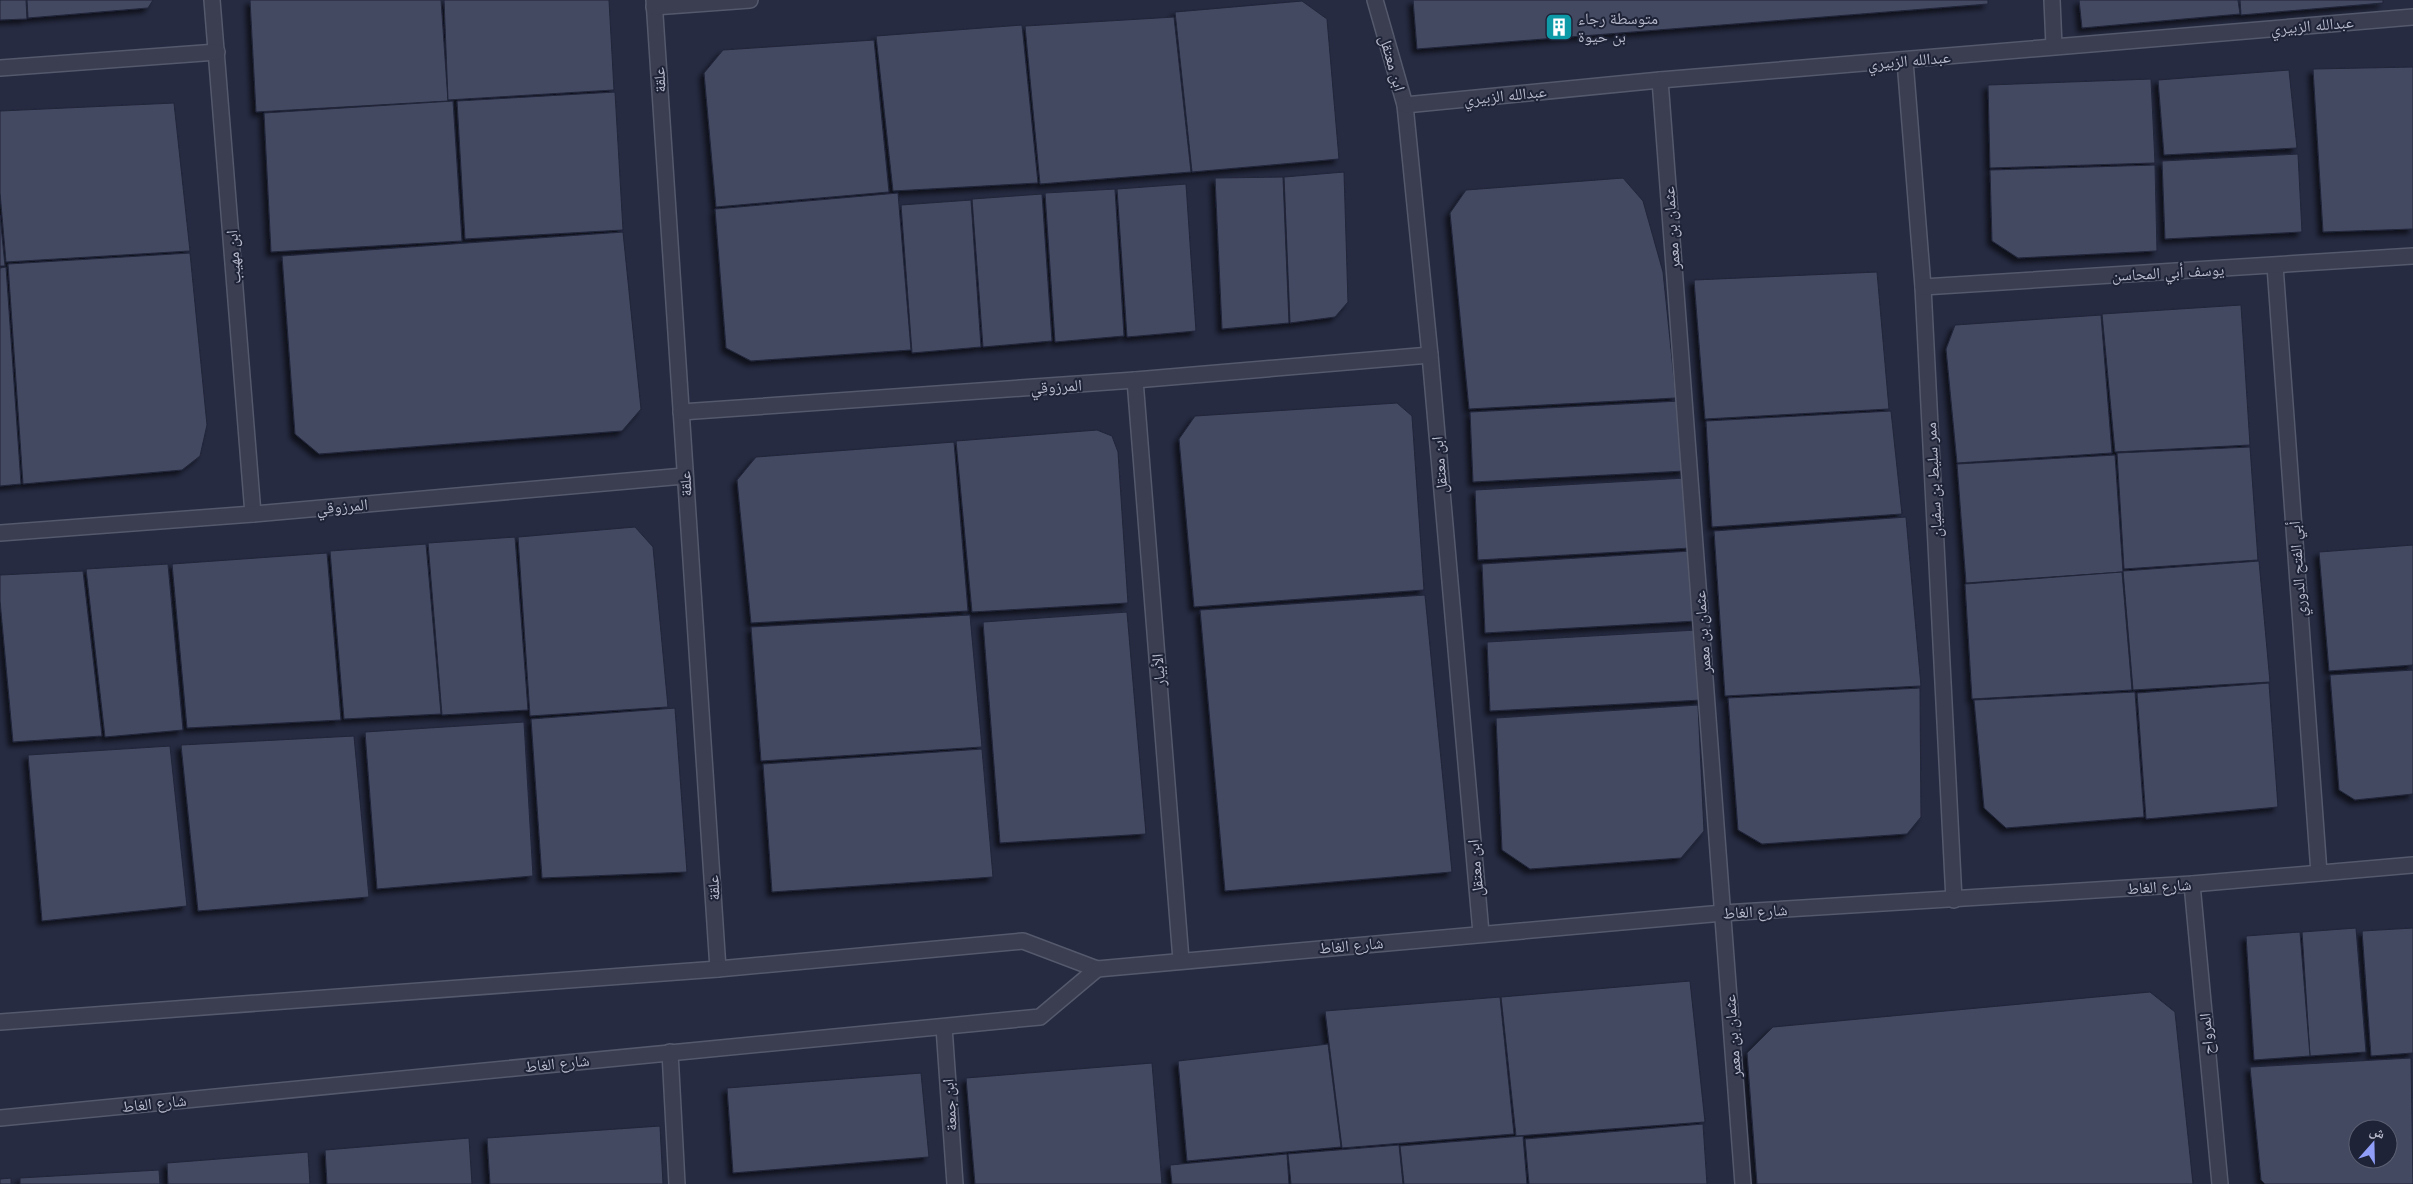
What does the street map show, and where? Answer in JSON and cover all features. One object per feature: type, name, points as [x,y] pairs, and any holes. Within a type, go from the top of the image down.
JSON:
[{"type":"street","name":"ابن مهيب","points":[[212,0],[253,514]]},
{"type":"street","points":[[654,4],[750,0]]},
{"type":"street","name":"ابن معتقل","points":[[1375,0],[1404,105],[1430,355],[1481,933]]},
{"type":"street","points":[[2052,0],[2054,46]]},
{"type":"street","name":"علقة","points":[[654,4],[718,969]]},
{"type":"street","name":"عبدالله الزبيري","points":[[1404,105],[1660,80],[1906,61],[2054,46],[2413,17]]},
{"type":"street","points":[[0,68],[217,52]]},
{"type":"street","name":"ممر سليط بن سفيان","points":[[1906,61],[1923,287],[1954,900]]},
{"type":"street","name":"عثمان بن معمر","points":[[1660,80],[1743,1184]]},
{"type":"street","name":"يوسف أبي المحاسن","points":[[1923,287],[2413,256]]},
{"type":"street","name":"أبي الفتح الدوري","points":[[2275,266],[2319,873]]},
{"type":"street","name":"المرزوقي","points":[[681,412],[1135,380],[1430,355]]},
{"type":"street","name":"الأبيار","points":[[1135,380],[1181,960]]},
{"type":"street","name":"المرزوقي","points":[[0,533],[253,514],[684,476]]},
{"type":"street","name":"شارع الغاط","points":[[0,1022],[718,969],[1023,941],[1097,969],[1481,933],[1723,913],[2192,884],[2413,865]]},
{"type":"street","name":"المرواح","points":[[2192,884],[2220,1184]]},
{"type":"street","name":"شارع الغاط","points":[[0,1118],[1040,1017],[1097,969]]},
{"type":"street","name":"ابن جمعة","points":[[944,1026],[955,1184]]},
{"type":"street","points":[[670,1052],[677,1184]]},
{"type":"building","points":[[0,0],[26,0],[27,19],[0,20]]},
{"type":"building","points":[[27,0],[153,0],[148,8],[28,18]]},
{"type":"building","points":[[250,0],[441,0],[448,101],[256,112]]},
{"type":"building","points":[[444,0],[609,0],[614,90],[448,100]]},
{"type":"building","name":"متوسطة رجاء بن حيوة","points":[[1413,0],[1988,0],[1988,4],[1417,49]]},
{"type":"building","points":[[2079,0],[2238,0],[2240,14],[2082,28]]},
{"type":"building","points":[[2240,0],[2383,0],[2383,3],[2241,15]]},
{"type":"building","points":[[1302,1],[1327,19],[1339,159],[1192,172],[1175,12]]},
{"type":"building","points":[[1174,17],[1191,172],[1040,184],[1025,26]]},
{"type":"building","points":[[1022,25],[1038,183],[893,191],[876,36]]},
{"type":"building","points":[[874,40],[889,192],[716,207],[704,73],[723,50]]},
{"type":"building","points":[[2413,67],[2413,229],[2323,232],[2313,69]]},
{"type":"building","points":[[2289,70],[2297,148],[2164,155],[2158,80]]},
{"type":"building","points":[[2151,79],[2155,163],[1990,168],[1988,85]]},
{"type":"building","points":[[615,92],[623,230],[465,239],[457,101]]},
{"type":"building","points":[[453,101],[462,241],[271,252],[264,113]]},
{"type":"building","points":[[174,103],[190,251],[6,262],[0,193],[0,111]]},
{"type":"building","points":[[2298,154],[2302,232],[2165,239],[2162,161]]},
{"type":"building","points":[[2155,165],[2157,251],[2018,258],[1992,241],[1990,170]]},
{"type":"building","points":[[1344,172],[1348,302],[1335,317],[1290,323],[1284,177]]},
{"type":"building","points":[[1283,177],[1289,323],[1222,329],[1215,178]]},
{"type":"building","points":[[1623,178],[1643,201],[1663,272],[1676,398],[1469,409],[1450,213],[1466,190]]},
{"type":"building","points":[[1186,184],[1196,331],[1127,337],[1117,189]]},
{"type":"building","points":[[1115,189],[1124,336],[1055,342],[1045,193]]},
{"type":"building","points":[[898,193],[911,350],[751,361],[726,348],[715,209]]},
{"type":"building","points":[[1042,194],[1052,341],[983,347],[972,199]]},
{"type":"building","points":[[971,200],[981,347],[912,353],[901,205]]},
{"type":"building","points":[[0,215],[5,266],[0,266]]},
{"type":"building","points":[[623,232],[641,409],[622,431],[319,454],[295,434],[282,256]]},
{"type":"building","points":[[190,253],[207,425],[200,456],[182,470],[23,484],[8,264]]},
{"type":"building","points":[[6,267],[21,484],[0,486],[0,268]]},
{"type":"building","points":[[1877,272],[1889,409],[1705,419],[1694,280]]},
{"type":"building","points":[[2241,305],[2250,445],[2115,452],[2102,314]]},
{"type":"building","points":[[2101,315],[2112,453],[1957,463],[1946,349],[1955,325]]},
{"type":"building","points":[[1679,401],[1685,471],[1473,482],[1470,412]]},
{"type":"building","points":[[1397,403],[1412,416],[1424,590],[1194,607],[1179,439],[1195,416]]},
{"type":"building","points":[[1891,411],[1902,514],[1712,527],[1706,421]]},
{"type":"building","points":[[1097,430],[1112,436],[1118,452],[1128,603],[972,612],[956,441]]},
{"type":"building","points":[[954,442],[968,611],[751,623],[737,480],[756,457]]},
{"type":"building","points":[[2250,447],[2258,560],[2124,569],[2117,453]]},
{"type":"building","points":[[2115,455],[2123,572],[1966,583],[1957,464]]},
{"type":"building","points":[[1685,478],[1691,548],[1478,560],[1475,490]]},
{"type":"building","points":[[1906,517],[1921,686],[1725,696],[1714,531]]},
{"type":"building","points":[[635,527],[653,547],[668,707],[530,716],[518,537]]},
{"type":"building","points":[[515,537],[528,710],[442,715],[428,543]]},
{"type":"building","points":[[426,544],[441,714],[344,719],[330,551]]},
{"type":"building","points":[[2413,545],[2413,665],[2329,671],[2319,552]]},
{"type":"building","points":[[1691,551],[1697,621],[1485,633],[1482,564]]},
{"type":"building","points":[[327,553],[341,720],[187,728],[172,564]]},
{"type":"building","points":[[2259,561],[2270,682],[2133,690],[2123,571]]},
{"type":"building","points":[[168,564],[183,730],[105,737],[86,569]]},
{"type":"building","points":[[83,571],[102,736],[13,742],[0,601],[0,575]]},
{"type":"building","points":[[2122,572],[2132,690],[1972,699],[1965,584]]},
{"type":"building","points":[[1425,595],[1452,872],[1225,891],[1200,610]]},
{"type":"building","points":[[1127,612],[1146,834],[1000,843],[983,622]]},
{"type":"building","points":[[970,615],[982,747],[761,761],[751,627]]},
{"type":"building","points":[[1696,630],[1702,700],[1490,711],[1487,642]]},
{"type":"building","points":[[2413,670],[2413,794],[2355,800],[2339,790],[2330,675]]},
{"type":"building","points":[[2269,683],[2278,807],[2146,819],[2137,693]]},
{"type":"building","points":[[1920,688],[1921,817],[1907,834],[1762,844],[1738,830],[1728,698]]},
{"type":"building","points":[[2135,692],[2144,817],[2006,828],[1984,808],[1974,700]]},
{"type":"building","points":[[1698,705],[1704,831],[1681,858],[1530,869],[1502,850],[1496,718]]},
{"type":"building","points":[[675,708],[687,872],[542,878],[531,719]]},
{"type":"building","points":[[524,722],[533,876],[377,889],[365,732]]},
{"type":"building","points":[[354,736],[369,897],[198,911],[181,745]]},
{"type":"building","points":[[170,746],[187,906],[42,921],[28,755]]},
{"type":"building","points":[[982,749],[993,877],[772,892],[763,764]]},
{"type":"building","points":[[2356,928],[2366,1052],[2310,1056],[2302,932]]},
{"type":"building","points":[[2413,928],[2413,1053],[2371,1056],[2362,931]]},
{"type":"building","points":[[2300,932],[2310,1056],[2254,1060],[2246,936]]},
{"type":"building","points":[[1690,981],[1705,1122],[1516,1136],[1501,997]]},
{"type":"building","points":[[2150,992],[2175,1012],[2193,1184],[1757,1184],[1747,1053],[1773,1027]]},
{"type":"building","points":[[1500,997],[1514,1134],[1342,1148],[1325,1011]]},
{"type":"building","points":[[1328,1044],[1341,1147],[1187,1161],[1178,1061]]},
{"type":"building","points":[[2411,1058],[2413,1184],[2265,1184],[2261,1180],[2250,1067]]},
{"type":"building","points":[[1152,1063],[1162,1184],[975,1184],[966,1078]]},
{"type":"building","points":[[921,1073],[929,1157],[733,1173],[727,1088]]},
{"type":"building","points":[[1703,1124],[1707,1184],[1529,1184],[1525,1139]]},
{"type":"building","points":[[660,1126],[663,1184],[490,1184],[487,1138]]},
{"type":"building","points":[[1523,1136],[1527,1184],[1404,1184],[1400,1146]]},
{"type":"building","points":[[469,1138],[472,1184],[327,1184],[325,1150]]},
{"type":"building","points":[[1399,1145],[1403,1184],[1291,1184],[1288,1154]]},
{"type":"building","points":[[308,1152],[310,1184],[168,1184],[167,1163]]},
{"type":"building","points":[[1287,1154],[1289,1184],[1172,1184],[1170,1165]]},
{"type":"building","points":[[159,1170],[160,1184],[20,1184],[20,1178]]},
{"type":"building","points":[[11,1178],[11,1184],[0,1184],[0,1179]]},
{"type":"place","name":"متوسطة رجاء بن حيوة","points":[[1559,27]]}]
